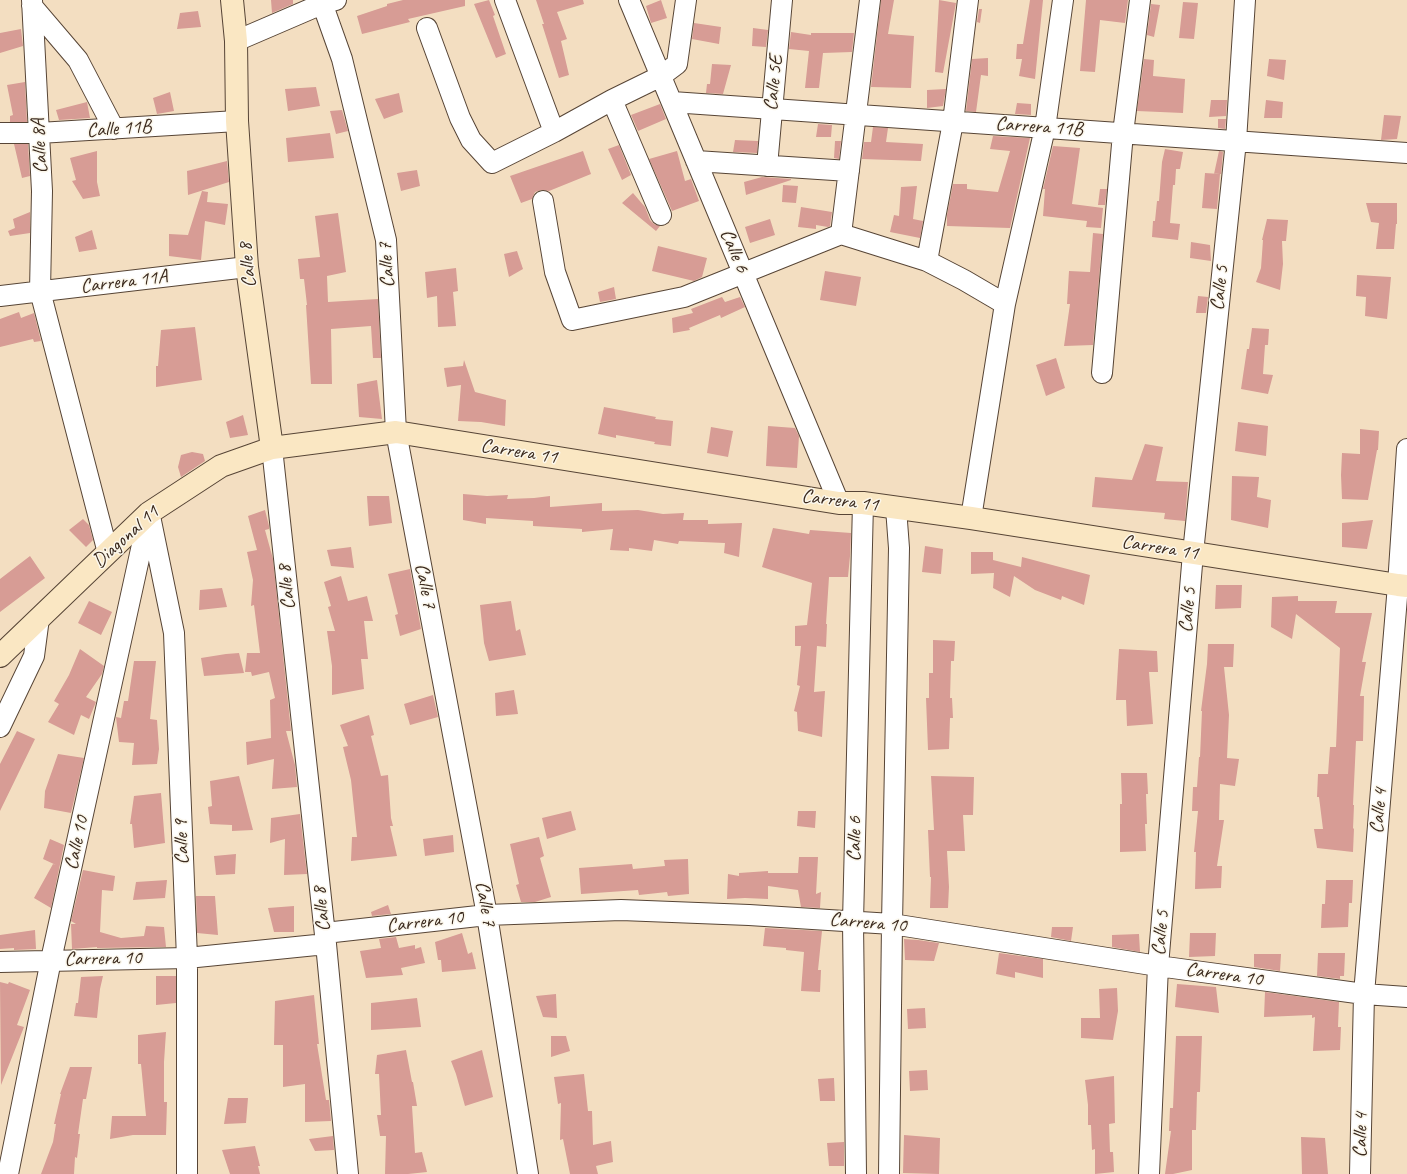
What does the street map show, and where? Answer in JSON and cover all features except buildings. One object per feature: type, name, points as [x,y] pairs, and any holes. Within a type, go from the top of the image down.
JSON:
[{"type":"street","name":"Calle 8","points":[[232,0],[236,41],[237,121],[247,267],[272,448],[325,939],[348,1174]]},
{"type":"street","points":[[505,0],[554,132]]},
{"type":"street","name":"Calle 6","points":[[629,0],[838,502]]},
{"type":"street","points":[[427,28],[460,118],[471,140],[492,163],[661,76],[677,64],[686,0]]},
{"type":"street","name":"Calle 5E","points":[[767,166],[782,0]]},
{"type":"street","points":[[841,234],[870,0]]},
{"type":"street","points":[[927,261],[953,122],[968,0]]},
{"type":"street","points":[[971,518],[1005,304],[1045,128],[1062,0]]},
{"type":"street","points":[[1102,373],[1124,133],[1140,0]]},
{"type":"street","name":"Calle 5","points":[[1148,1174],[1158,966],[1193,553],[1236,141],[1245,0]]},
{"type":"street","points":[[236,41],[326,1]]},
{"type":"street","name":"Calle 7","points":[[326,1],[342,59],[386,240],[396,432],[487,914],[528,1174]]},
{"type":"street","points":[[32,3],[78,60],[114,129]]},
{"type":"street","name":"Calle 8A","points":[[32,3],[42,191],[40,291],[108,553]]},
{"type":"street","points":[[612,100],[661,214]]},
{"type":"street","name":"Carrera 11B","points":[[672,102],[1407,153]]},
{"type":"street","name":"Calle 11B","points":[[0,133],[39,134],[237,121]]},
{"type":"street","points":[[696,161],[849,171]]},
{"type":"street","points":[[543,202],[555,272],[572,320],[684,297],[841,234],[927,261],[964,280],[1005,304]]},
{"type":"street","name":"Carrera 11A","points":[[0,296],[247,267]]},
{"type":"street","name":"Carrera 11","points":[[272,448],[396,432],[838,502],[863,503],[971,518],[1403,586]]},
{"type":"street","name":"Diagonal 11","points":[[0,656],[150,513],[221,466],[272,448]]},
{"type":"street","name":"Calle 4","points":[[1360,1174],[1364,994],[1403,586],[1407,449]]},
{"type":"street","name":"Calle 6","points":[[856,1174],[853,922],[863,503]]},
{"type":"street","name":"Calle 6","points":[[889,1174],[899,548],[896,508]]},
{"type":"street","name":"Calle 9","points":[[150,513],[174,633],[187,958],[187,1174]]},
{"type":"street","name":"Calle 10","points":[[8,1174],[51,960],[150,513]]},
{"type":"street","points":[[0,726],[34,656],[39,618]]},
{"type":"street","name":"Carrera 10","points":[[0,962],[187,958],[325,939],[487,914],[621,910],[749,915],[892,924],[1158,966],[1364,994],[1407,997]]}]
